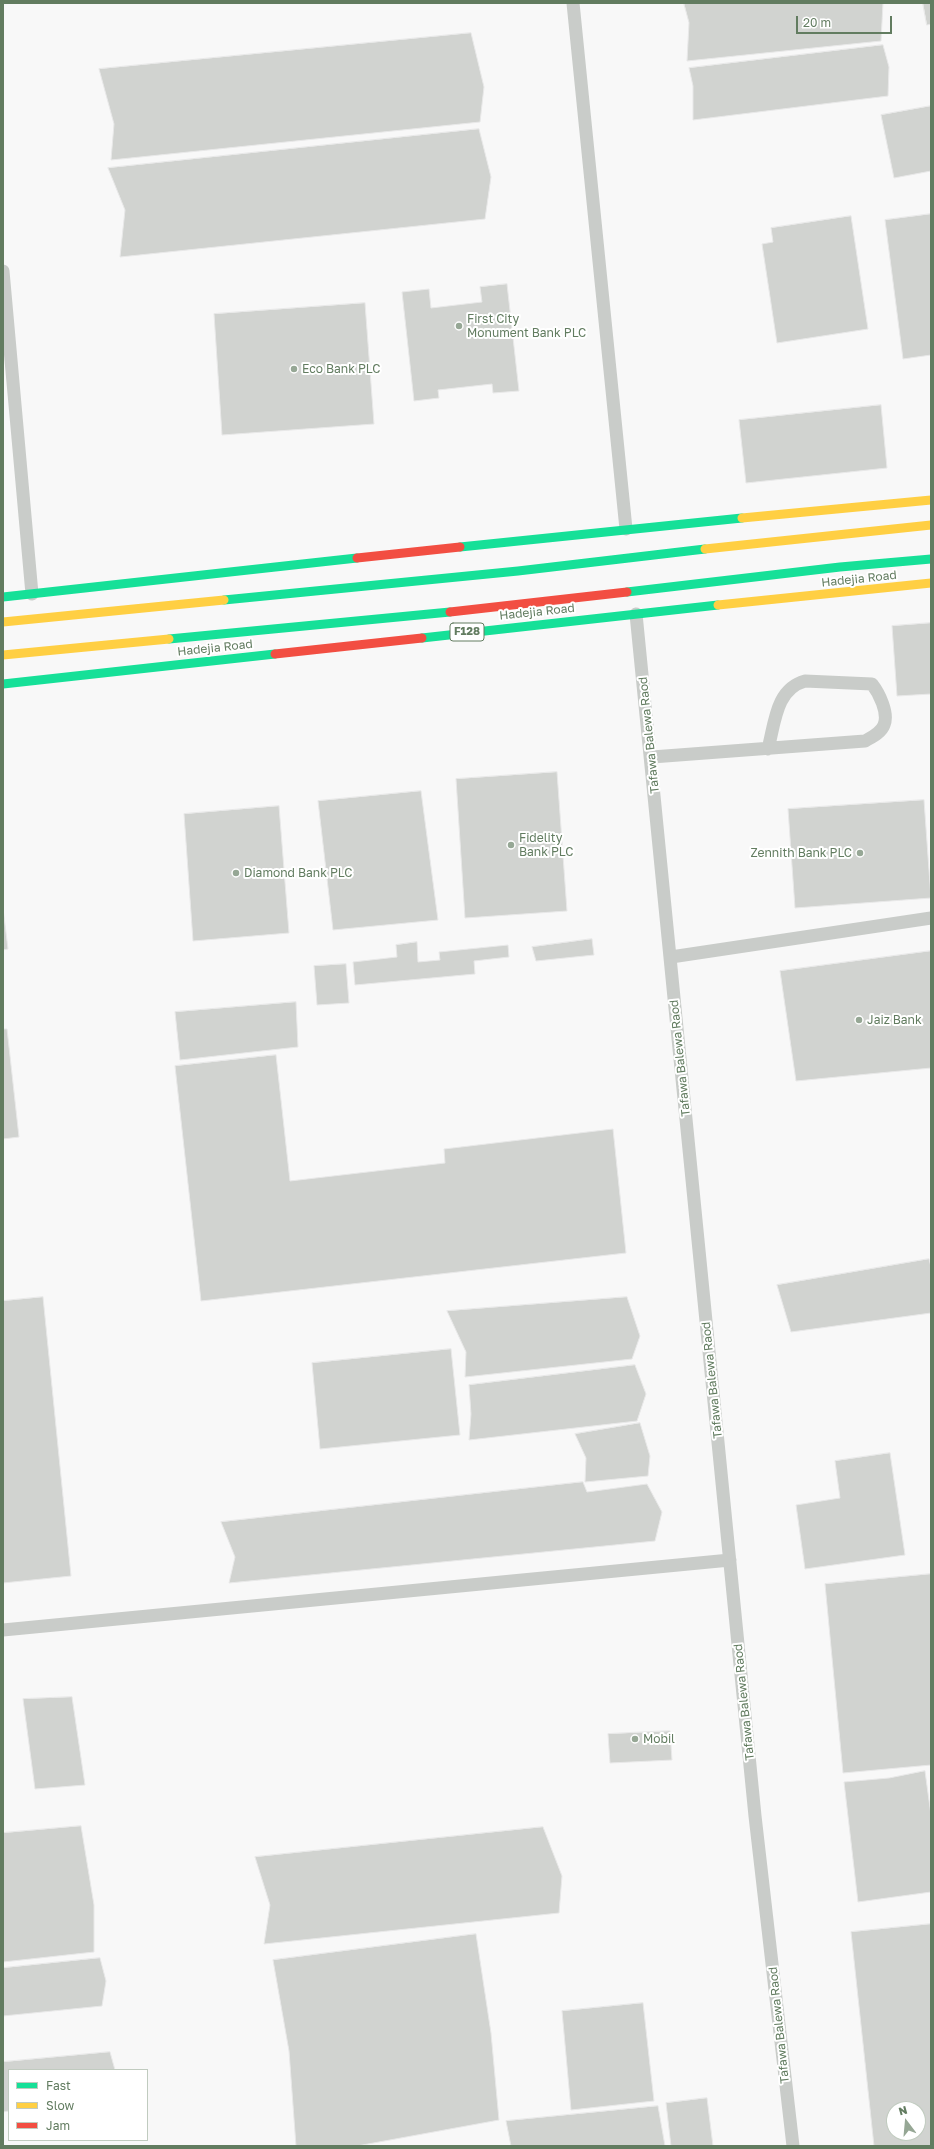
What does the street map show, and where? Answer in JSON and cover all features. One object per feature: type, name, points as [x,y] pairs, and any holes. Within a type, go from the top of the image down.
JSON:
[{"type":"main road","points":[[3,597],[626,529],[931,500]]},
{"type":"main road","points":[[3,622],[518,572],[931,524]]},
{"type":"main road","points":[[3,655],[522,605],[840,567],[931,559]]},
{"type":"main road","name":"Hadejia Road","points":[[3,684],[931,583]]},
{"type":"lane","points":[[573,3],[626,529]]},
{"type":"lane","points":[[3,271],[32,594]]},
{"type":"lane","name":"Tafawa Balewa Raod","points":[[636,614],[652,757],[670,957],[755,1816],[793,2146]]},
{"type":"lane","points":[[652,757],[768,749],[865,741],[876,734],[884,725],[885,717],[878,692],[872,684],[805,681],[789,687],[781,699],[768,749]]},
{"type":"lane","points":[[670,957],[931,918]]},
{"type":"lane","points":[[3,1630],[730,1560]]},
{"type":"building","points":[[684,3],[883,3],[881,41],[687,61],[689,23]]},
{"type":"building","points":[[923,3],[931,3],[931,24],[927,25]]},
{"type":"building","points":[[471,33],[484,87],[480,122],[111,160],[114,124],[99,69]]},
{"type":"building","points":[[883,45],[889,67],[888,96],[693,120],[693,86],[689,68]]},
{"type":"building","points":[[931,106],[931,171],[894,178],[881,115]]},
{"type":"building","points":[[479,129],[491,177],[485,219],[120,257],[125,210],[108,168]]},
{"type":"building","points":[[931,214],[931,355],[903,359],[885,220]]},
{"type":"building","points":[[851,216],[868,329],[777,343],[762,244],[773,242],[771,228]]},
{"type":"building","name":"First City Monument Bank PLC","points":[[507,284],[519,391],[493,393],[492,384],[438,390],[439,398],[414,401],[402,292],[429,289],[431,308],[482,302],[480,287]]},
{"type":"building","name":"Eco Bank PLC","points":[[365,303],[374,424],[222,435],[214,314]]},
{"type":"building","points":[[881,405],[887,468],[746,483],[739,420]]},
{"type":"building","points":[[931,623],[931,694],[897,696],[892,626]]},
{"type":"building","name":"Fidelity Bank PLC","points":[[557,772],[567,911],[465,918],[456,779]]},
{"type":"building","points":[[421,791],[438,920],[333,930],[318,801]]},
{"type":"building","name":"Zennith Bank PLC","points":[[924,800],[931,898],[795,908],[788,809]]},
{"type":"building","name":"Diamond Bank PLC","points":[[279,806],[289,933],[193,941],[184,814]]},
{"type":"building","points":[[3,908],[8,949],[3,950]]},
{"type":"building","points":[[592,939],[594,955],[536,961],[532,947]]},
{"type":"building","points":[[417,942],[418,962],[440,960],[439,952],[508,945],[509,957],[474,961],[475,974],[355,985],[353,962],[397,957],[396,945]]},
{"type":"building","name":"Jaiz Bank","points":[[931,951],[931,1068],[796,1081],[780,971]]},
{"type":"building","points":[[346,964],[349,1003],[317,1005],[314,966]]},
{"type":"building","points":[[296,1002],[298,1047],[180,1060],[175,1012]]},
{"type":"building","points":[[3,1029],[7,1029],[19,1137],[3,1139]]},
{"type":"building","points":[[276,1055],[290,1181],[445,1163],[444,1149],[613,1129],[626,1253],[201,1301],[175,1066]]},
{"type":"building","points":[[929,1259],[931,1267],[931,1313],[791,1332],[777,1285]]},
{"type":"building","points":[[43,1297],[71,1576],[3,1583],[3,1301]]},
{"type":"building","points":[[627,1297],[640,1336],[632,1359],[465,1377],[466,1352],[447,1311]]},
{"type":"building","points":[[451,1349],[460,1435],[320,1449],[312,1363]]},
{"type":"building","points":[[635,1365],[646,1394],[637,1421],[469,1440],[471,1414],[469,1385]]},
{"type":"building","points":[[640,1423],[650,1456],[648,1476],[585,1482],[586,1458],[575,1434]]},
{"type":"building","points":[[890,1453],[905,1555],[805,1569],[796,1505],[840,1498],[835,1461]]},
{"type":"building","points":[[583,1482],[587,1492],[647,1484],[662,1512],[655,1541],[229,1583],[235,1557],[221,1522]]},
{"type":"building","points":[[931,1574],[931,1765],[843,1773],[825,1584]]},
{"type":"building","points":[[72,1697],[85,1785],[35,1789],[23,1699]]},
{"type":"building","points":[[670,1731],[672,1760],[610,1763],[608,1734]]},
{"type":"building","points":[[925,1771],[931,1815],[931,1892],[858,1902],[844,1782],[889,1778]]},
{"type":"building","points":[[81,1826],[94,1905],[94,1952],[3,1962],[3,1833]]},
{"type":"building","points":[[543,1827],[562,1876],[559,1913],[264,1944],[270,1905],[255,1857]]},
{"type":"building","points":[[931,1924],[931,2146],[874,2146],[851,1932]]},
{"type":"building","points":[[476,1934],[491,2033],[499,2120],[357,2146],[296,2146],[289,2051],[273,1960]]},
{"type":"building","points":[[100,1958],[106,1981],[102,2006],[3,2016],[3,1968]]},
{"type":"building","points":[[643,2003],[654,2101],[571,2110],[562,2011]]},
{"type":"building","points":[[110,2052],[115,2069],[8,2069],[8,2111],[3,2112],[3,2062]]},
{"type":"building","points":[[707,2098],[713,2146],[671,2146],[666,2103]]},
{"type":"building","points":[[658,2106],[665,2146],[511,2146],[506,2121]]},
{"type":"traffic: fast","points":[[460,547],[742,518]]},
{"type":"traffic: fast","points":[[224,600],[518,571],[705,549]]},
{"type":"traffic: fast","points":[[3,597],[357,558]]},
{"type":"traffic: fast","points":[[627,592],[840,567],[931,559]]},
{"type":"traffic: fast","points":[[422,638],[718,605]]},
{"type":"traffic: fast","points":[[169,639],[450,612]]},
{"type":"traffic: fast","points":[[3,684],[275,654]]},
{"type":"traffic: slow","points":[[742,518],[931,500]]},
{"type":"traffic: slow","points":[[705,549],[931,525]]},
{"type":"traffic: slow","points":[[718,605],[931,583]]},
{"type":"traffic: slow","points":[[3,622],[224,600]]},
{"type":"traffic: slow","points":[[3,655],[169,639]]},
{"type":"traffic: jam","points":[[357,558],[460,547]]},
{"type":"traffic: jam","points":[[450,612],[627,592]]},
{"type":"traffic: jam","points":[[275,654],[422,638]]},
{"type":"place","name":"First City Monument Bank PLC","points":[[459,326]]},
{"type":"place","name":"Eco Bank PLC","points":[[294,369]]},
{"type":"place","name":"Fidelity Bank PLC","points":[[511,845]]},
{"type":"place","name":"Zennith Bank PLC","points":[[860,853]]},
{"type":"place","name":"Diamond Bank PLC","points":[[236,873]]},
{"type":"place","name":"Jaiz Bank","points":[[859,1020]]},
{"type":"place","name":"Mobil","points":[[635,1739]]}]
